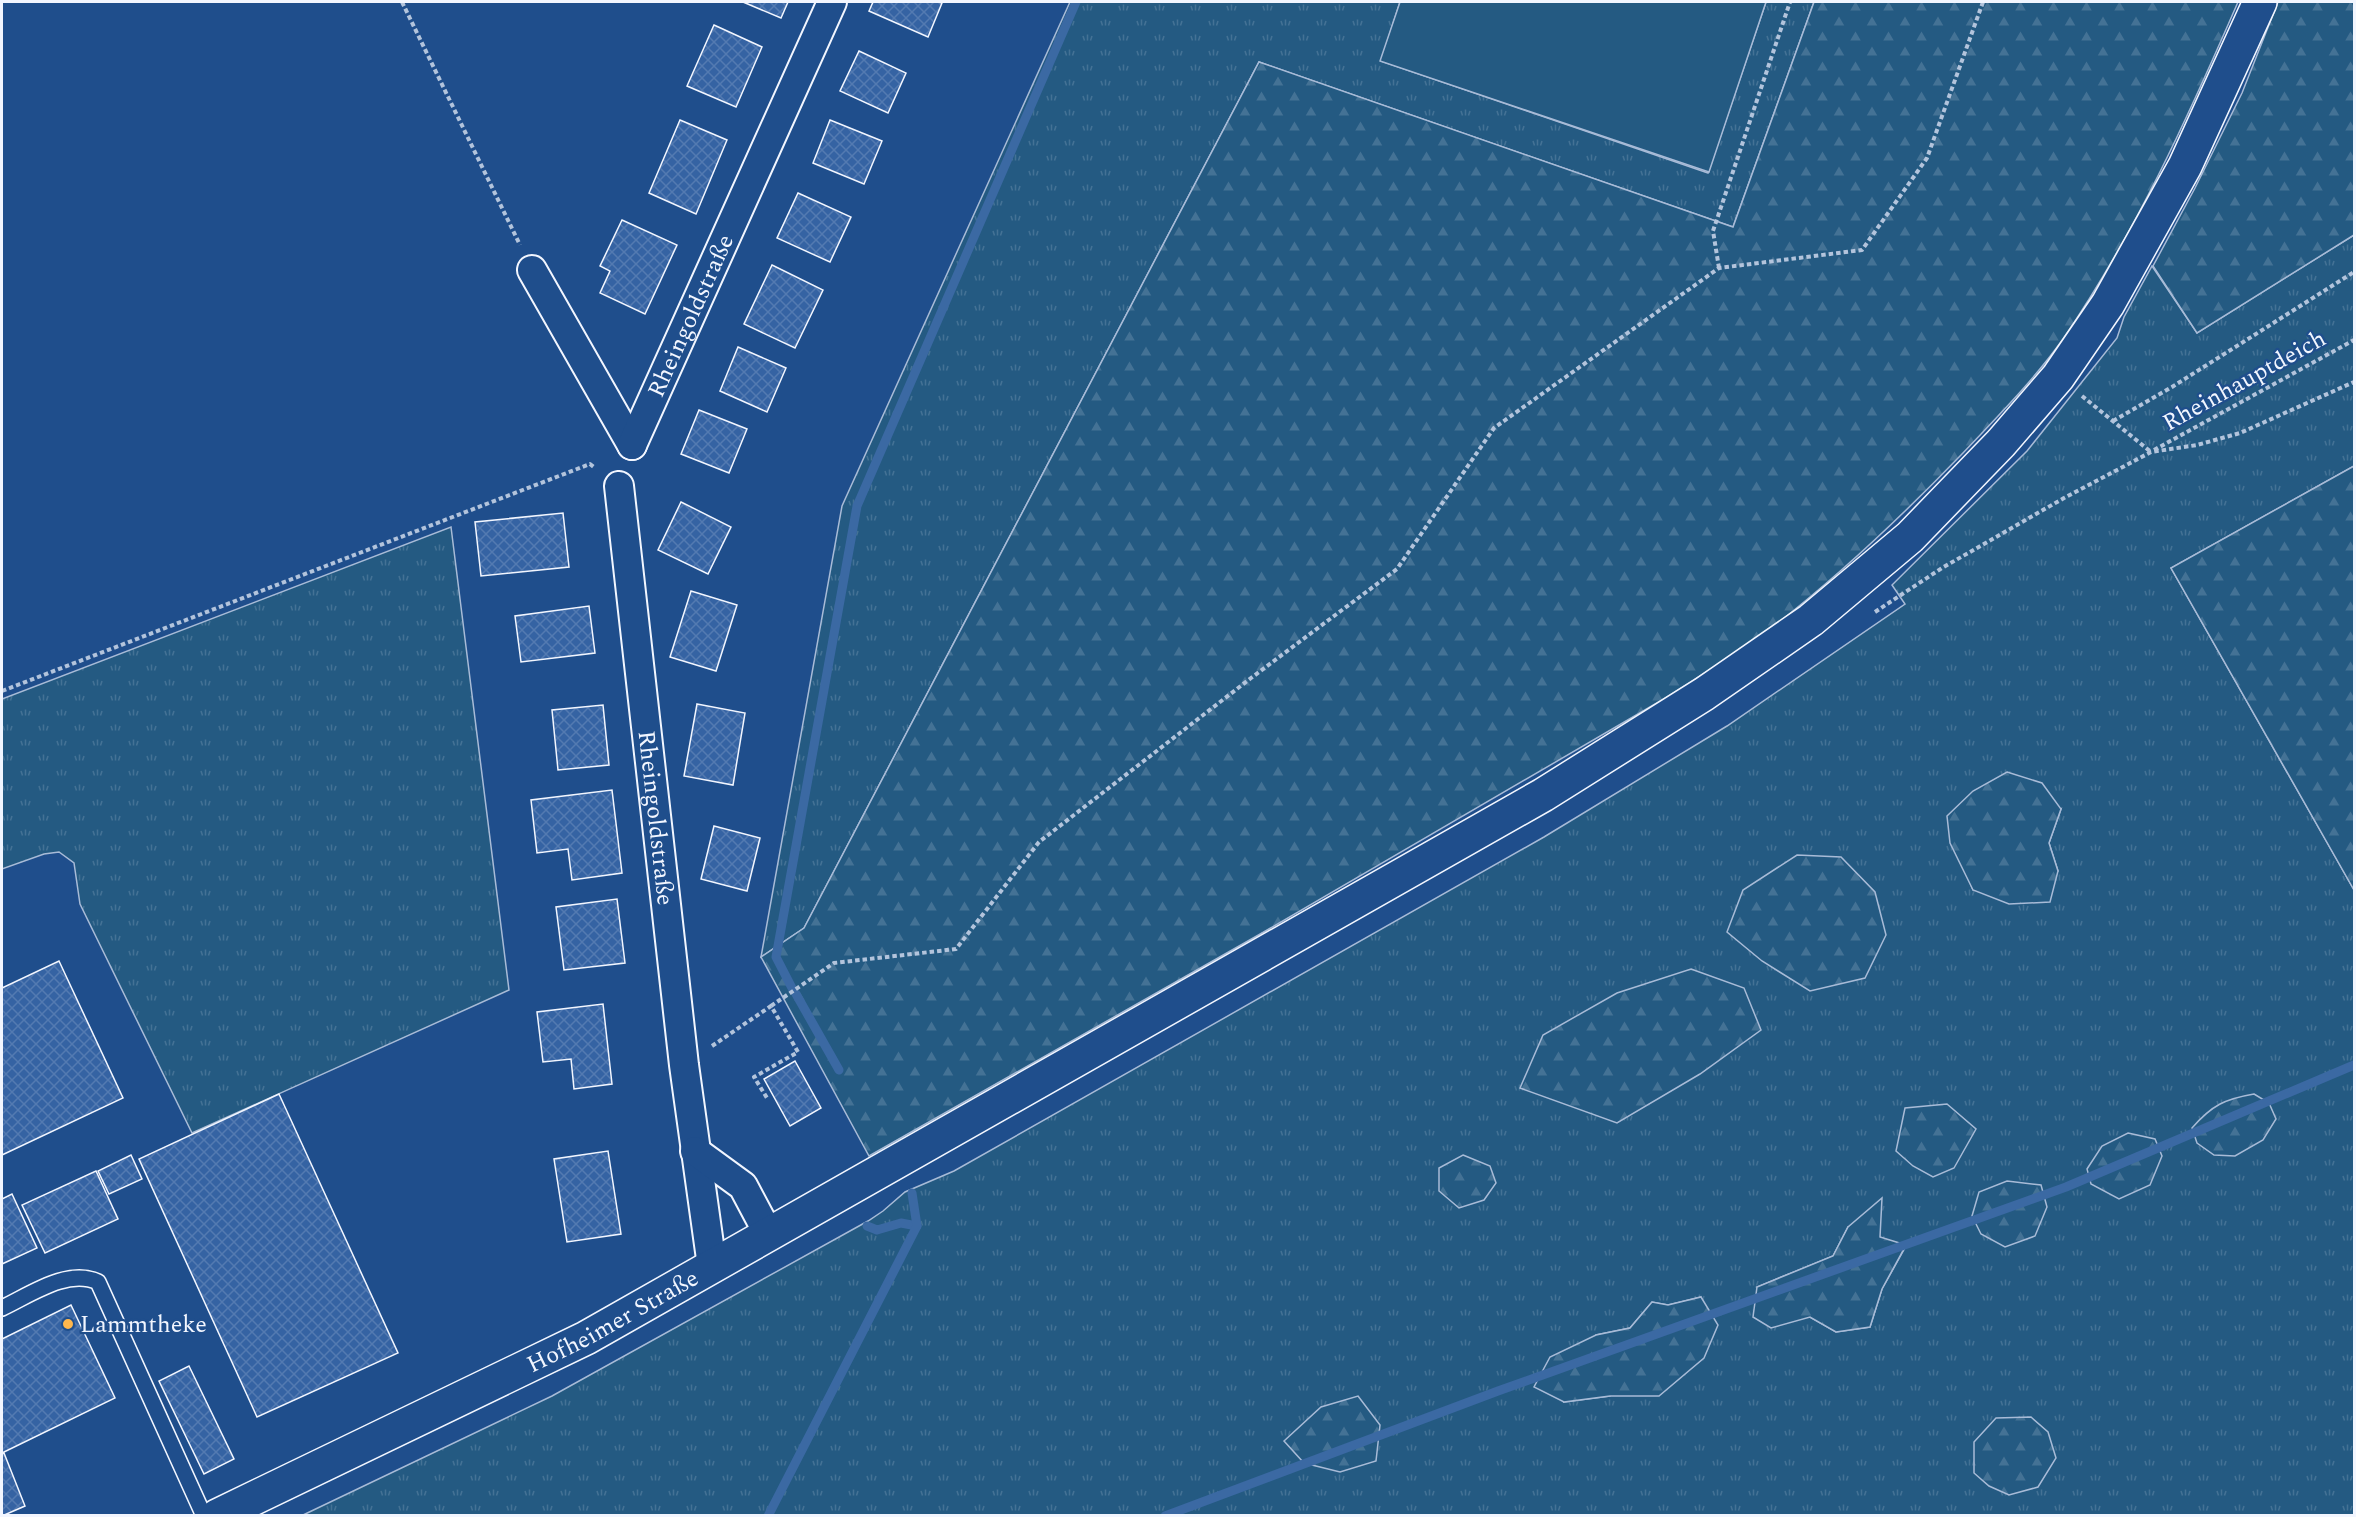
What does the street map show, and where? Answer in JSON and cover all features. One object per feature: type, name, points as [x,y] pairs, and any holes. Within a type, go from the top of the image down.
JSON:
[{"type":"main road","name":"Hofheimer Straße","points":[[217,1515],[586,1338],[1543,795],[1704,694],[1811,620],[1910,537],[2001,443],[2058,377],[2108,304],[2185,166],[2260,2]]},
{"type":"street","name":"Rheingoldstraße","points":[[532,270],[632,445],[832,2]]},
{"type":"street","name":"Rheingoldstraße","points":[[618,486],[684,1065],[712,1266]]},
{"type":"street","points":[[695,1151],[742,1186],[769,1235]]},
{"type":"lane","points":[[2,1308],[64,1280],[83,1277],[98,1282],[204,1515]]},
{"type":"path","points":[[402,2],[532,270]]},
{"type":"path","points":[[1719,268],[1713,231],[1790,2]]},
{"type":"path","points":[[684,1065],[834,963],[956,949],[1039,842],[1397,569],[1494,428],[1719,268],[1862,250],[1927,158],[1983,2]]},
{"type":"path","points":[[2355,272],[2172,387],[2113,421],[2151,452],[2197,445],[2240,433],[2355,382]]},
{"type":"path","name":"Rheinhauptdeich","points":[[2151,452],[2355,340]]},
{"type":"path","points":[[2,692],[590,465],[618,486]]},
{"type":"path","points":[[767,1098],[754,1077],[798,1053],[771,1006]]},
{"type":"green space","points":[[1070,2],[1400,2],[1381,61],[1708,173],[1766,2],[1814,2],[1733,227],[1259,62],[804,928],[761,957],[842,506]]},
{"type":"green space","points":[[1400,2],[1766,2],[1709,172],[1380,61]]},
{"type":"green space","points":[[1814,2],[2238,2],[2180,131],[2137,217],[2063,339],[2028,384],[1962,454],[1826,584],[1764,633],[1662,700],[1262,933],[869,1156],[761,957],[804,928],[1259,62],[1733,227]]},
{"type":"green space","points":[[2278,2],[2354,2],[2354,235],[2197,333],[2153,266],[2242,93]]},
{"type":"green space","points":[[2354,235],[2354,466],[2171,568],[2354,890],[2354,1515],[301,1516],[552,1396],[868,1221],[905,1192],[954,1171],[1544,837],[1727,726],[1905,604],[1892,585],[2027,451],[2117,338],[2124,317],[2152,266],[2197,333]],"holes":[[[2061,809],[2049,843],[2058,871],[1973,890],[1963,865]],[[1848,1227],[1906,1246],[1882,1289],[1870,1327],[1836,1332],[1757,1287],[1833,1256]],[[1700,1297],[1610,1396],[1564,1402],[1596,1335],[1630,1328],[1652,1302],[1668,1305]]]},
{"type":"green space","points":[[2354,466],[2354,890],[2171,568]]},
{"type":"green space","points":[[451,527],[509,990],[192,1133],[80,904],[74,863],[59,852],[44,854],[2,869],[2,699]]},
{"type":"green space","points":[[2007,772],[2042,783],[2061,809],[2049,843],[2058,871],[2050,902],[2009,904],[1973,890],[1950,843],[1947,816],[1973,791]]},
{"type":"green space","points":[[1797,855],[1841,857],[1875,892],[1886,935],[1865,978],[1810,991],[1762,961],[1727,932],[1743,890]]},
{"type":"green space","points":[[1691,969],[1744,988],[1761,1030],[1700,1074],[1617,1123],[1520,1088],[1543,1035],[1617,993]]},
{"type":"green space","points":[[2254,1094],[2269,1103],[2276,1119],[2263,1140],[2235,1156],[2214,1155],[2197,1143],[2192,1128],[2206,1114],[2227,1101]]},
{"type":"green space","points":[[1947,1104],[1976,1129],[1954,1168],[1933,1177],[1913,1166],[1896,1151],[1905,1108]]},
{"type":"green space","points":[[2128,1133],[2155,1139],[2162,1156],[2150,1185],[2119,1199],[2091,1184],[2087,1169],[2102,1146]]},
{"type":"green space","points":[[1463,1155],[1490,1166],[1496,1183],[1484,1200],[1459,1208],[1439,1191],[1439,1168]]},
{"type":"green space","points":[[2007,1181],[2041,1185],[2047,1207],[2035,1236],[2005,1247],[1981,1234],[1972,1216],[1979,1192]]},
{"type":"green space","points":[[1882,1198],[1880,1237],[1906,1245],[1882,1289],[1870,1327],[1836,1332],[1810,1317],[1771,1328],[1753,1317],[1757,1287],[1833,1256],[1848,1227]]},
{"type":"green space","points":[[1701,1297],[1718,1325],[1704,1358],[1659,1396],[1610,1396],[1564,1402],[1534,1387],[1550,1357],[1596,1335],[1630,1328],[1652,1302],[1668,1305]]},
{"type":"green space","points":[[1358,1396],[1380,1425],[1376,1461],[1340,1472],[1304,1463],[1284,1441],[1321,1407]]},
{"type":"green space","points":[[2031,1417],[2048,1432],[2056,1458],[2038,1487],[2009,1495],[1989,1486],[1974,1473],[1974,1442],[1996,1418]]},
{"type":"building","points":[[743,2],[788,2],[781,18]]},
{"type":"building","points":[[873,2],[942,3],[928,37],[869,11]]},
{"type":"building","points":[[714,25],[762,47],[736,107],[687,86]]},
{"type":"building","points":[[859,51],[906,73],[888,113],[840,91]]},
{"type":"building","points":[[680,120],[727,140],[696,214],[649,193]]},
{"type":"building","points":[[830,120],[882,141],[864,184],[813,163]]},
{"type":"building","points":[[798,193],[851,217],[830,262],[777,238]]},
{"type":"building","points":[[622,220],[677,245],[645,314],[600,293],[610,271],[600,266]]},
{"type":"building","points":[[772,265],[823,290],[795,348],[744,324]]},
{"type":"building","points":[[738,347],[786,368],[767,412],[720,391]]},
{"type":"building","points":[[699,410],[747,429],[729,473],[681,454]]},
{"type":"building","points":[[681,502],[731,527],[708,574],[658,550]]},
{"type":"building","points":[[563,513],[569,567],[481,576],[475,522]]},
{"type":"building","points":[[691,591],[737,605],[716,671],[670,657]]},
{"type":"building","points":[[589,606],[595,653],[521,662],[515,616]]},
{"type":"building","points":[[697,704],[745,713],[733,785],[684,776]]},
{"type":"building","points":[[603,705],[609,765],[558,770],[552,710]]},
{"type":"building","points":[[612,790],[622,873],[572,880],[568,849],[537,853],[531,800]]},
{"type":"building","points":[[714,826],[760,838],[747,891],[701,879]]},
{"type":"building","points":[[617,899],[625,963],[564,970],[556,907]]},
{"type":"building","points":[[59,961],[123,1098],[2,1155],[2,988]]},
{"type":"building","points":[[603,1004],[612,1084],[574,1089],[571,1059],[543,1062],[537,1012]]},
{"type":"building","points":[[795,1061],[821,1108],[790,1126],[764,1079]]},
{"type":"building","points":[[279,1094],[398,1353],[257,1417],[139,1159]]},
{"type":"building","points":[[608,1151],[621,1234],[567,1242],[554,1159]]},
{"type":"building","points":[[131,1155],[142,1179],[109,1194],[98,1171]]},
{"type":"building","points":[[96,1171],[118,1219],[45,1253],[22,1205]]},
{"type":"building","points":[[12,1194],[37,1248],[2,1264],[2,1199]]},
{"type":"building","points":[[71,1305],[115,1398],[2,1453],[2,1339]]},
{"type":"building","points":[[189,1366],[234,1459],[204,1474],[159,1381]]},
{"type":"building","points":[[4,1453],[25,1506],[2,1516],[2,1454]]},
{"type":"waterway","points":[[792,988],[776,957],[857,506],[1076,2]]},
{"type":"waterway","points":[[796,994],[839,1070]]},
{"type":"waterway","points":[[1165,1516],[1498,1391],[2066,1187],[2354,1065]]},
{"type":"waterway","points":[[768,1516],[917,1226],[912,1193]]},
{"type":"waterway","points":[[867,1226],[877,1230],[901,1223],[917,1226]]},
{"type":"place","name":"Lammtheke","points":[[68,1324]]}]
